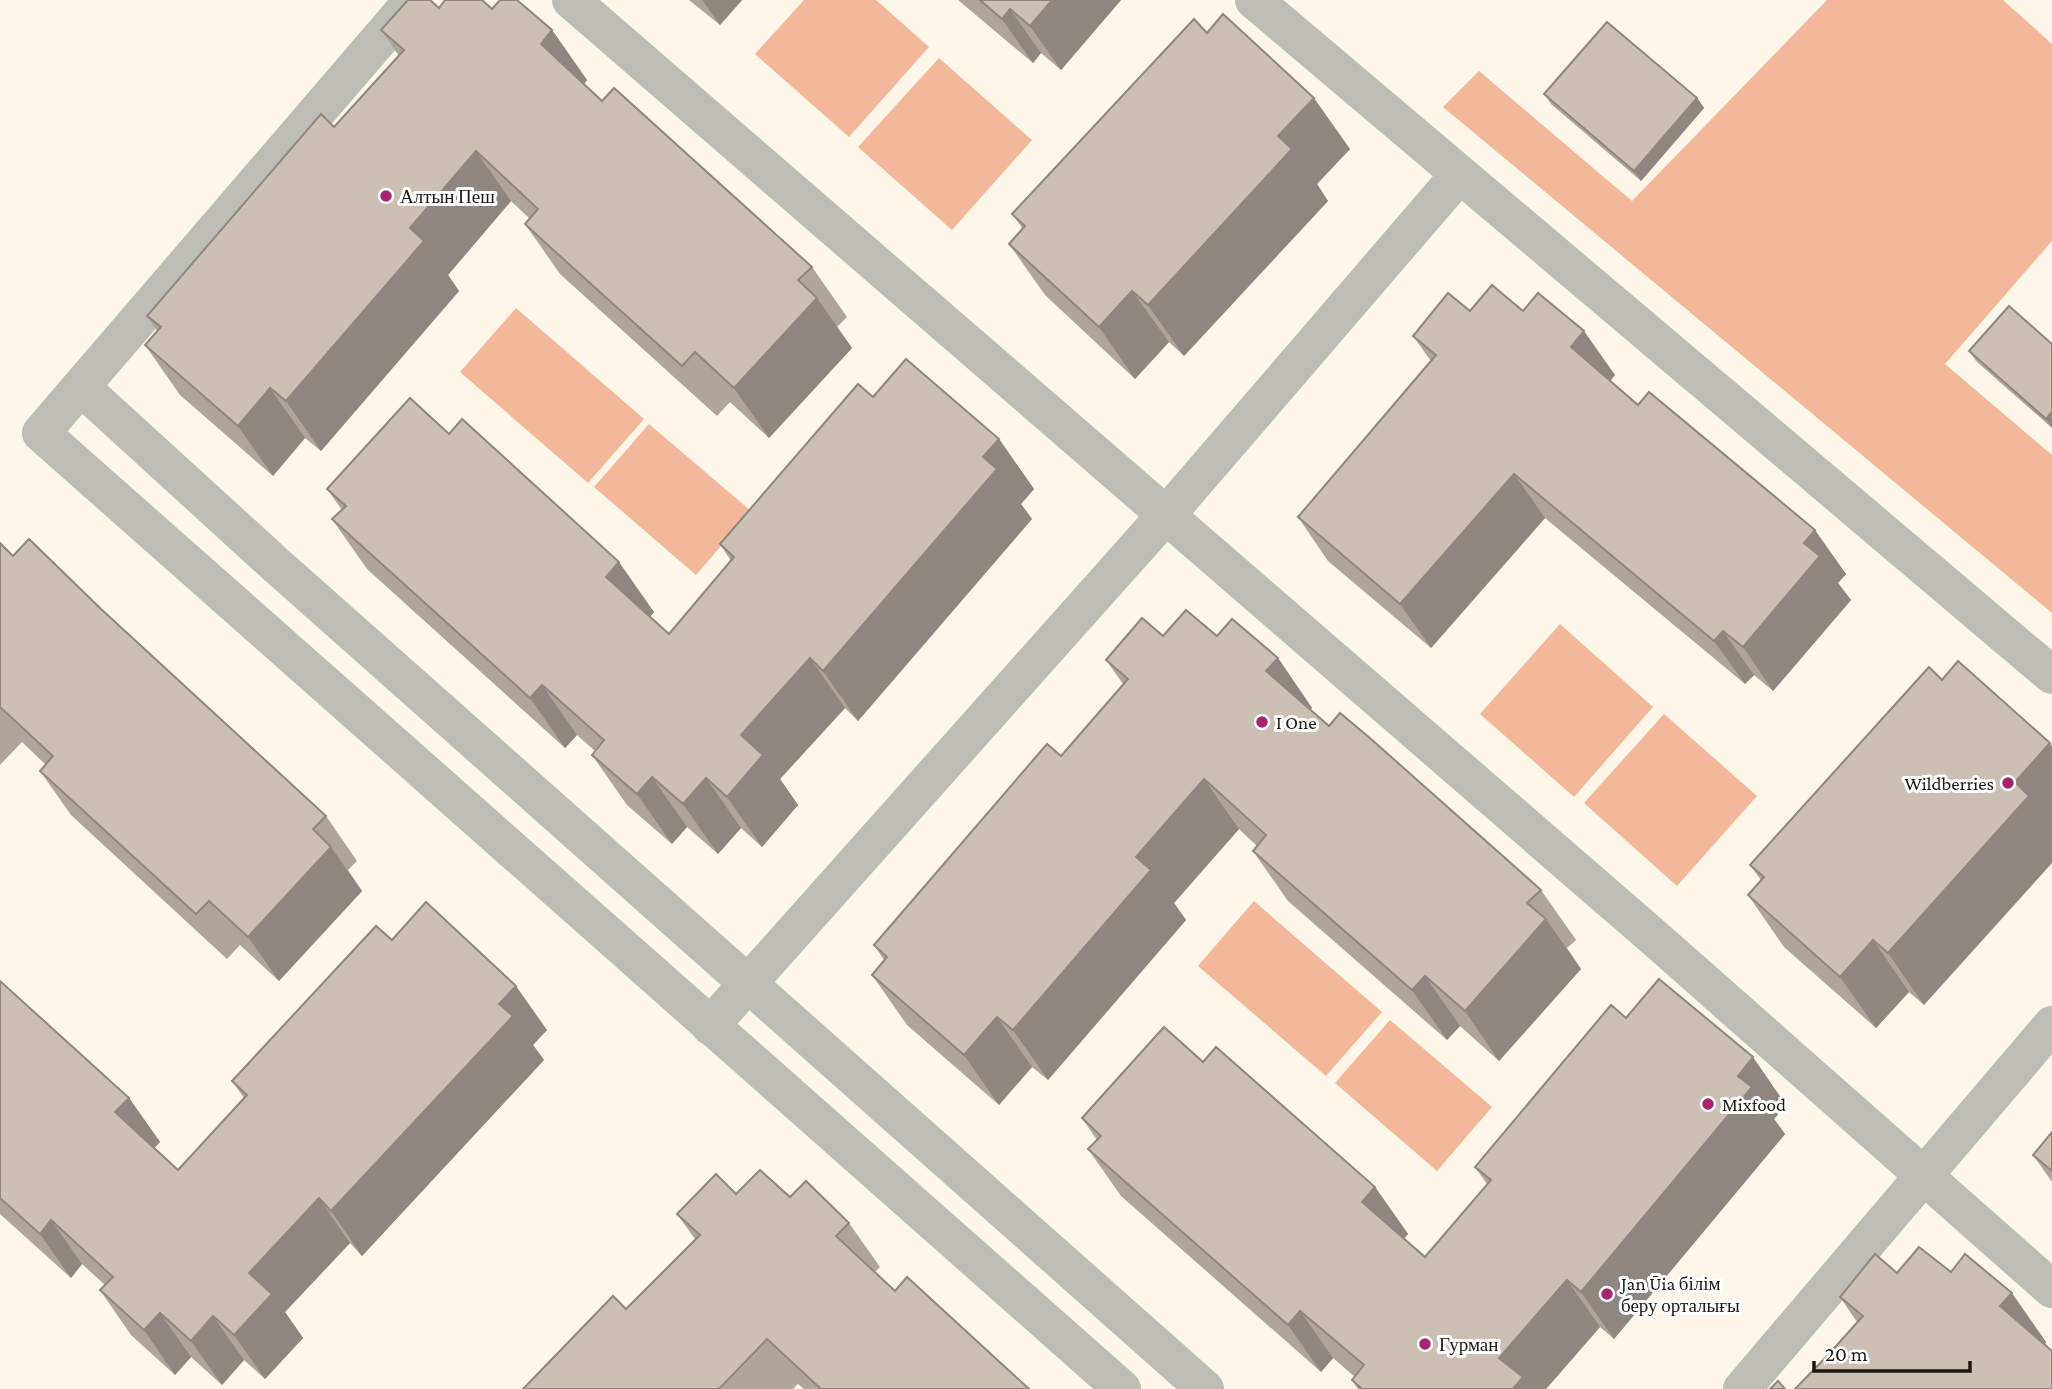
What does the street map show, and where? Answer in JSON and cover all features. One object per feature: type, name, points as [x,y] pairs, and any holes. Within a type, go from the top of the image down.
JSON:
[{"type":"lane","points":[[413,0],[41,433],[1122,1389]]},
{"type":"lane","points":[[571,0],[1658,941],[2052,1289]]},
{"type":"lane","points":[[1254,0],[2052,675]]},
{"type":"lane","points":[[710,1026],[1166,515],[1459,175]]},
{"type":"lane","points":[[81,387],[275,564],[1205,1389]]},
{"type":"lane","points":[[1742,1389],[2052,1025]]},
{"type":"lane","points":[[956,1244],[996,1202]]},
{"type":"shaded area","points":[[804,0],[876,0],[929,47],[849,137],[755,54]]},
{"type":"shaded area","points":[[1827,0],[2003,0],[2052,44],[2052,241],[1945,364],[2052,455],[2052,613],[1443,107],[1479,71],[1632,201]]},
{"type":"shaded area","points":[[939,58],[1032,140],[952,230],[858,147]]},
{"type":"shaded area","points":[[516,308],[644,419],[588,483],[460,372]]},
{"type":"shaded area","points":[[649,424],[751,511],[696,575],[594,487]]},
{"type":"shaded area","points":[[1560,624],[1653,707],[1574,797],[1480,714]]},
{"type":"shaded area","points":[[1664,714],[1757,796],[1677,886],[1584,803]]},
{"type":"shaded area","points":[[1254,901],[1382,1012],[1326,1076],[1198,966]]},
{"type":"shaded area","points":[[1390,1020],[1492,1107],[1437,1171],[1335,1083]]},
{"type":"building","points":[[408,0],[430,0],[439,8],[445,0],[482,0],[492,9],[500,0],[517,0],[552,30],[541,44],[602,101],[614,88],[812,267],[798,280],[817,298],[734,388],[695,352],[682,366],[550,247],[525,224],[538,209],[476,151],[410,228],[424,241],[286,401],[270,388],[238,426],[145,345],[161,327],[147,316],[321,114],[334,127],[404,50],[381,30]]},
{"type":"building","points":[[980,0],[1052,0],[1030,26],[1010,9],[1002,19]]},
{"type":"building","points":[[1223,14],[1314,98],[1278,136],[1292,149],[1148,305],[1132,291],[1099,327],[1009,244],[1025,226],[1012,214],[1194,19],[1207,33]]},
{"type":"building","points":[[1607,22],[1697,98],[1634,171],[1544,94]]},
{"type":"building","points":[[1492,285],[1523,311],[1538,293],[1584,331],[1571,347],[1638,405],[1649,392],[1815,530],[1804,543],[1820,556],[1743,647],[1723,631],[1714,641],[1514,474],[1400,604],[1298,517],[1436,355],[1413,336],[1448,293],[1470,311]]},
{"type":"building","points":[[2009,306],[2052,344],[2052,412],[2046,419],[1969,351]]},
{"type":"building","points":[[906,359],[999,439],[983,457],[997,469],[823,671],[810,658],[741,735],[763,755],[727,797],[706,778],[683,804],[652,777],[637,794],[592,755],[604,740],[542,685],[530,698],[332,519],[346,506],[327,489],[410,398],[449,434],[462,419],[619,562],[606,577],[669,634],[734,557],[720,544],[858,384],[873,397]]},
{"type":"building","points":[[29,539],[326,816],[313,829],[331,847],[248,937],[209,901],[196,914],[40,771],[53,756],[0,707],[0,543],[13,556]]},
{"type":"building","points":[[1186,610],[1217,636],[1232,619],[1278,658],[1266,671],[1329,726],[1340,713],[1371,739],[1541,890],[1527,903],[1546,919],[1465,1011],[1425,976],[1412,990],[1253,851],[1266,835],[1204,779],[1136,857],[1151,870],[1013,1030],[997,1017],[964,1055],[872,975],[887,957],[874,945],[1047,744],[1061,756],[1128,679],[1106,660],[1142,618],[1163,636]]},
{"type":"building","points":[[1958,661],[2050,743],[2015,782],[2029,796],[1888,953],[1873,940],[1840,977],[1748,895],[1764,877],[1750,865],[1929,667],[1942,680]]},
{"type":"building","points":[[426,902],[516,986],[499,1004],[513,1016],[331,1211],[319,1198],[249,1273],[272,1294],[234,1335],[213,1316],[191,1341],[160,1313],[144,1330],[100,1290],[113,1277],[51,1220],[40,1234],[0,1198],[0,981],[129,1098],[115,1112],[178,1170],[247,1095],[232,1081],[376,926],[392,940]]},
{"type":"building","points":[[1659,979],[1753,1057],[1738,1076],[1752,1087],[1581,1292],[1567,1280],[1499,1358],[1523,1377],[1513,1389],[1362,1389],[1352,1380],[1364,1365],[1300,1311],[1288,1325],[1088,1149],[1101,1136],[1082,1118],[1164,1027],[1203,1062],[1216,1047],[1375,1187],[1362,1202],[1425,1257],[1491,1180],[1475,1167],[1611,1005],[1626,1018]]},
{"type":"building","points":[[2052,1132],[2052,1171],[2033,1155]]},
{"type":"building","points":[[760,1170],[790,1197],[806,1181],[849,1223],[836,1236],[895,1291],[907,1277],[1029,1389],[821,1389],[767,1339],[719,1389],[523,1389],[613,1296],[626,1309],[700,1235],[677,1214],[716,1174],[736,1194]]},
{"type":"building","points":[[1919,1247],[1951,1272],[1965,1254],[2012,1293],[2000,1306],[2052,1351],[2052,1389],[1795,1389],[1863,1316],[1840,1297],[1875,1254],[1897,1273]]},
{"type":"building","points":[[1778,1381],[1785,1389],[1770,1389]]},
{"type":"place","name":"Алтын Пеш","points":[[386,196]]},
{"type":"place","name":"I One","points":[[1262,722]]},
{"type":"place","name":"Wildberries","points":[[2008,783]]},
{"type":"place","name":"Mixfood","points":[[1708,1104]]},
{"type":"place","name":"Jan Ūia білім беру орталығы","points":[[1607,1294]]},
{"type":"place","name":"Гурман","points":[[1425,1344]]}]
